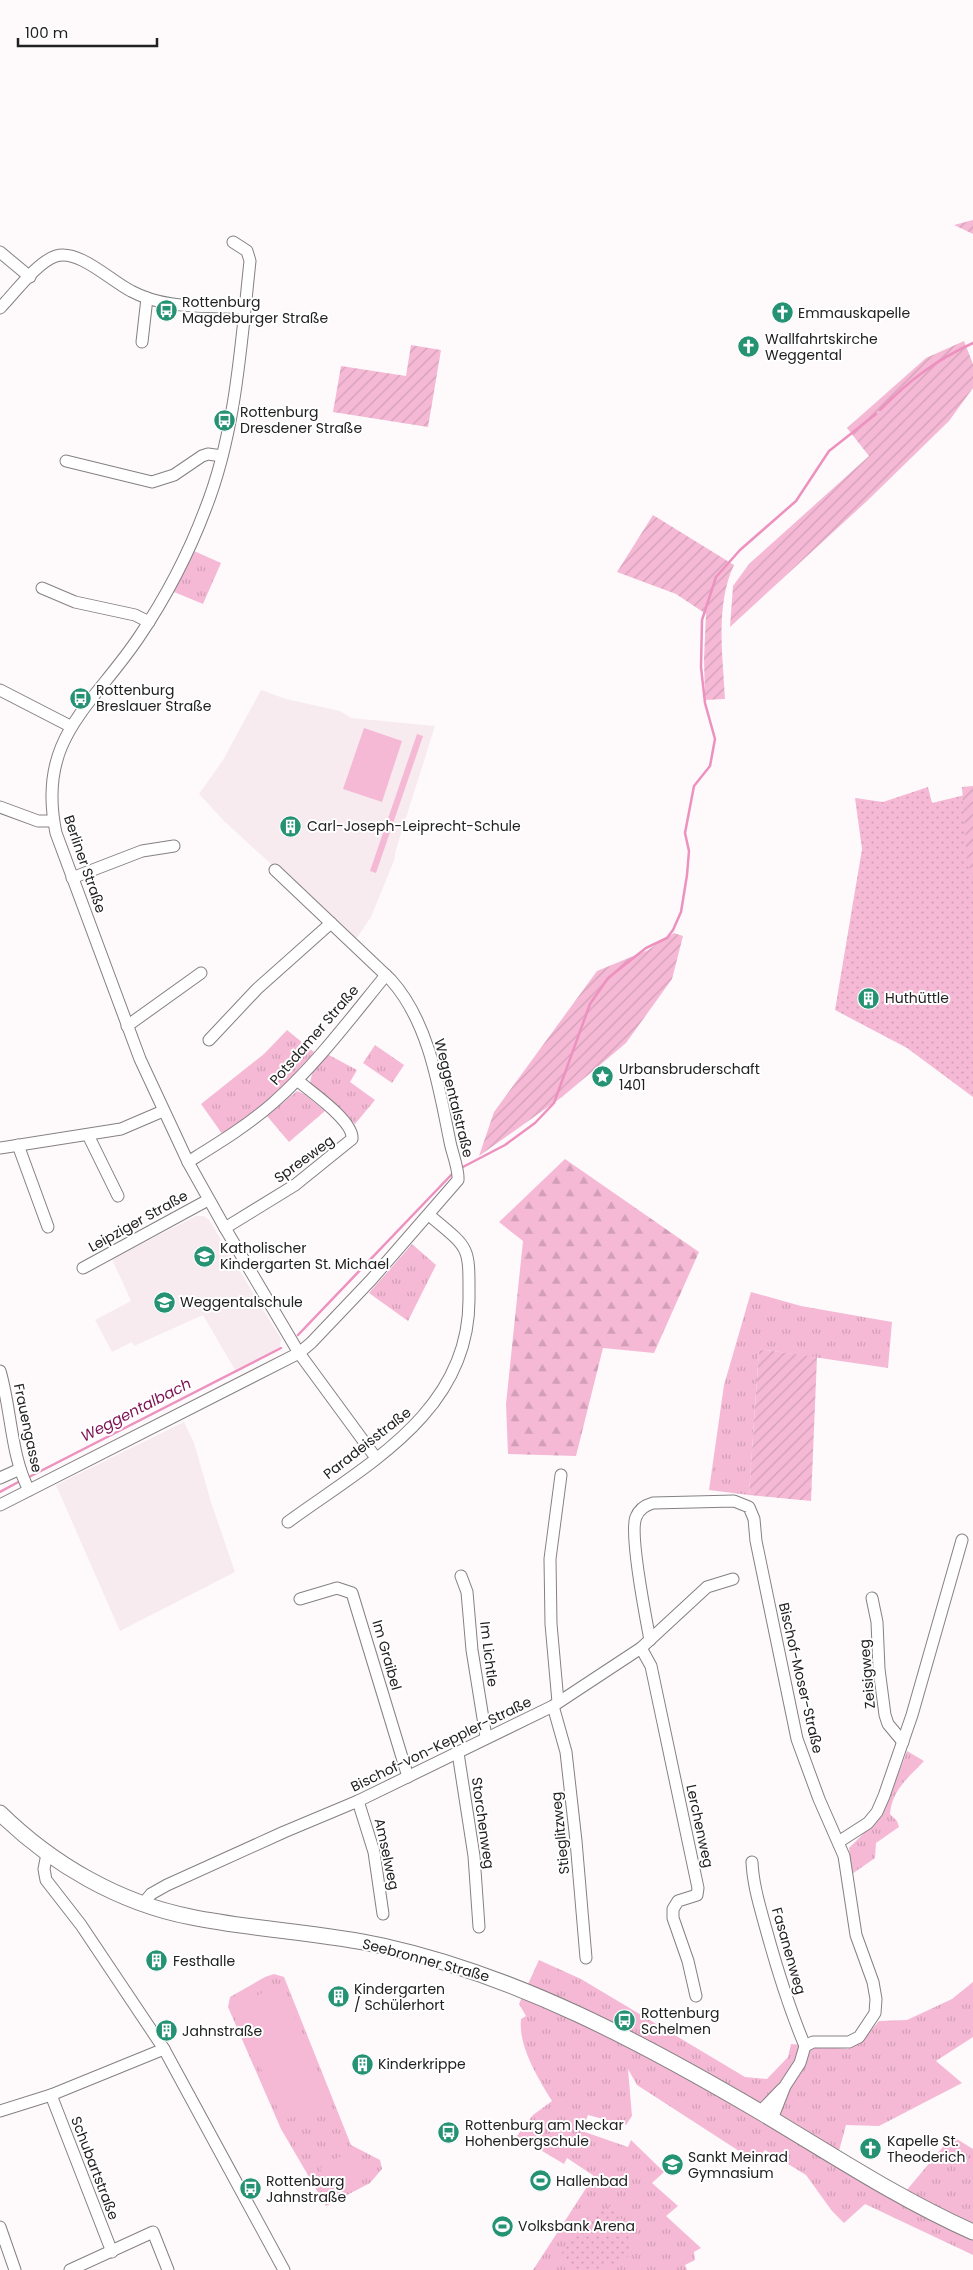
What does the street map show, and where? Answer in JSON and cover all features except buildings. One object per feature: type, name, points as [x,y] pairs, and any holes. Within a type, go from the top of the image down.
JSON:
[{"type":"street","name":"Berliner Straße","points":[[233,242],[243,247],[250,255],[232,410],[210,498],[188,552],[148,622],[123,660],[70,726],[58,752],[51,782],[53,822],[127,1026],[163,1111],[188,1162],[224,1228],[299,1353],[376,1458]]},
{"type":"street","points":[[0,252],[30,277]]},
{"type":"street","points":[[0,308],[50,259],[67,256],[81,259],[124,287],[147,298],[180,305],[244,308]]},
{"type":"street","points":[[142,342],[147,298]]},
{"type":"street","points":[[66,461],[152,482],[174,475],[202,456],[208,454],[222,456]]},
{"type":"street","points":[[42,588],[75,602],[135,615],[148,622]]},
{"type":"street","points":[[0,690],[70,726]]},
{"type":"street","points":[[0,807],[38,821],[53,822]]},
{"type":"street","points":[[72,878],[142,851],[174,846]]},
{"type":"street","name":"Weggentalstraße","points":[[0,1505],[24,1479],[299,1353],[311,1343],[371,1280],[455,1184],[456,1167],[440,1092],[420,1030],[402,993],[386,975],[275,870]]},
{"type":"street","points":[[209,1040],[257,989],[331,923]]},
{"type":"street","points":[[127,1026],[202,973]]},
{"type":"street","name":"Potsdamer Straße","points":[[188,1162],[259,1115],[296,1080],[386,975]]},
{"type":"street","name":"Spreeweg","points":[[224,1228],[295,1185],[352,1139],[353,1133],[346,1122],[296,1080]]},
{"type":"street","points":[[0,1148],[121,1129],[163,1111]]},
{"type":"street","points":[[88,1135],[118,1196]]},
{"type":"street","points":[[18,1145],[48,1227]]},
{"type":"street","name":"Leipziger Straße","points":[[83,1268],[208,1200]]},
{"type":"street","name":"Paradeisstraße","points":[[288,1522],[413,1429],[431,1408],[455,1366],[469,1317],[468,1252],[460,1241],[429,1215]]},
{"type":"street","name":"Frauengasse","points":[[0,1371],[8,1397],[9,1419],[24,1479]]},
{"type":"street","name":"Stieglitzweg","points":[[561,1474],[550,1559],[551,1624],[556,1704],[566,1752],[586,1958]]},
{"type":"street","name":"Weggentalstraße","points":[[0,1478],[24,1479]]},
{"type":"street","name":"Bischof-Moser-Straße","points":[[650,1640],[642,1599],[634,1528],[637,1514],[645,1506],[653,1503],[734,1501],[749,1508],[754,1519],[756,1541],[797,1738],[819,1799],[840,1841],[856,1935],[873,1982],[876,1999],[875,2013],[859,2037],[849,2042],[813,2042],[805,2046]]},
{"type":"street","points":[[840,1841],[868,1823],[877,1812],[903,1742],[962,1540]]},
{"type":"street","name":"Im Lichtle","points":[[462,1576],[467,1592],[472,1650],[486,1737]]},
{"type":"street","name":"Bischof-von-Keppler-Straße","points":[[143,1904],[151,1894],[167,1885],[358,1801],[556,1704],[640,1648],[707,1587],[733,1579]]},
{"type":"street","name":"Im Graibel","points":[[300,1599],[337,1588],[352,1593],[408,1777]]},
{"type":"street","name":"Zeisigweg","points":[[872,1598],[878,1622],[879,1669],[885,1715],[888,1724],[903,1742]]},
{"type":"street","name":"Lerchenweg","points":[[640,1648],[651,1666],[698,1888],[698,1895],[678,1901],[673,1909],[673,1918],[688,1961],[696,1996]]},
{"type":"street","name":"Storchenweg","points":[[458,1753],[474,1856],[479,1927]]},
{"type":"street","name":"Amselweg","points":[[358,1801],[374,1852],[383,1914]]},
{"type":"street","name":"Seebronner Straße","points":[[0,1813],[47,1854],[84,1877],[143,1904],[192,1918],[382,1946],[490,1977],[544,1998],[671,2062],[933,2214],[973,2232]]},
{"type":"street","points":[[47,1854],[44,1869],[46,1880],[81,1925],[164,2049],[284,2270]]},
{"type":"street","name":"Fasanenweg","points":[[752,1862],[753,1880],[773,1953],[790,2010],[805,2046]]},
{"type":"street","points":[[766,2116],[800,2063],[805,2046]]},
{"type":"street","points":[[1,2108],[51,2095],[164,2049]]},
{"type":"street","name":"Schubartstraße","points":[[51,2095],[112,2252]]},
{"type":"street","points":[[0,2227],[15,2270]]},
{"type":"street","points":[[70,2270],[153,2232],[168,2270]]},
{"type":"shaded area","points":[[261,690],[286,699],[340,711],[351,718],[435,726],[395,858],[371,917],[355,941],[225,822],[199,794],[223,760]]},
{"type":"shaded area","name":"Weggentalschule","points":[[196,1216],[204,1216],[209,1220],[281,1339],[280,1347],[235,1370],[203,1315],[134,1346],[132,1342],[112,1352],[95,1320],[131,1301],[112,1259]]},
{"type":"shaded area","points":[[184,1422],[194,1443],[211,1502],[235,1572],[120,1631],[56,1485]]},
{"type":"green space","points":[[973,220],[973,234],[954,225]]},
{"type":"green space","points":[[964,341],[973,364],[973,388],[949,421],[867,501],[730,627],[733,586],[749,564],[869,456],[847,428],[926,358]]},
{"type":"green space","points":[[411,345],[441,350],[428,427],[333,412],[341,366],[406,376]]},
{"type":"green space","points":[[653,515],[734,565],[728,580],[722,613],[725,699],[705,700],[706,614],[676,594],[617,572]]},
{"type":"green space","points":[[194,551],[221,563],[203,604],[174,592]]},
{"type":"green space","points":[[364,728],[402,741],[382,802],[343,789]]},
{"type":"green space","points":[[417,734],[423,736],[376,873],[370,871]]},
{"type":"green space","points":[[973,786],[973,878],[967,859],[962,787]]},
{"type":"green space","points":[[928,787],[932,803],[973,793],[973,1097],[907,1048],[835,1010],[862,849],[855,798],[883,802]]},
{"type":"green space","points":[[674,933],[683,936],[672,979],[626,1043],[562,1097],[479,1156],[494,1112],[597,971],[648,950]]},
{"type":"green space","points":[[287,1030],[314,1052],[271,1097],[223,1135],[201,1104],[264,1054]]},
{"type":"green space","points":[[375,1045],[404,1065],[392,1083],[363,1063]]},
{"type":"green space","points":[[327,1054],[357,1070],[350,1082],[375,1100],[355,1124],[310,1083],[312,1074]]},
{"type":"green space","points":[[297,1091],[304,1094],[325,1111],[289,1142],[267,1116]]},
{"type":"green space","points":[[565,1159],[699,1252],[654,1353],[603,1348],[576,1456],[508,1454],[506,1404],[523,1241],[499,1222]]},
{"type":"green space","points":[[412,1244],[436,1265],[408,1321],[369,1293]]},
{"type":"green space","points":[[751,1292],[801,1306],[892,1322],[888,1368],[759,1349],[749,1495],[709,1490],[724,1385]]},
{"type":"green space","points":[[759,1349],[817,1357],[811,1501],[749,1495]]},
{"type":"green space","points":[[907,1751],[924,1761],[897,1791],[894,1798],[890,1814],[897,1821],[899,1827],[876,1843],[875,1858],[852,1874],[849,1848],[874,1823],[890,1796]]},
{"type":"green space","points":[[539,1960],[581,1979],[745,2077],[767,2079],[788,2057],[791,2044],[848,2049],[865,2037],[879,2021],[907,2020],[952,1999],[973,1982],[973,2037],[936,2061],[962,2083],[879,2126],[846,2125],[839,2151],[906,2191],[952,2136],[973,2149],[973,2255],[865,2204],[844,2223],[832,2211],[806,2175],[765,2150],[756,2162],[637,2085],[628,2069],[632,2116],[626,2125],[588,2115],[586,2120],[580,2118],[576,2129],[628,2147],[631,2140],[664,2172],[652,2183],[678,2206],[666,2216],[701,2248],[694,2252],[695,2260],[685,2265],[687,2270],[533,2270],[594,2176],[567,2158],[564,2164],[517,2136],[533,2115],[552,2101],[530,2062],[521,2029],[521,2019],[526,2016],[519,2004]]},
{"type":"green space","points":[[274,1974],[284,1977],[351,2145],[380,2160],[382,2169],[370,2183],[326,2206],[281,2129],[228,2007],[230,1997],[265,1977]]},
{"type":"green space","points":[[281,1985],[330,2101],[283,2121],[234,2005]]},
{"type":"green space","points":[[348,2152],[358,2170],[330,2186],[320,2168]]},
{"type":"green space","points":[[611,2206],[626,2224],[632,2255],[599,2270],[570,2270],[562,2253],[566,2243],[576,2229],[587,2219]]},
{"type":"waterway","name":"Weggentalbach","points":[[880,410],[923,372],[973,343]]},
{"type":"waterway","name":"Weggentalbach","points":[[461,1168],[505,1145],[535,1123],[554,1103],[590,1004],[608,978],[646,948],[667,938],[673,930],[681,912],[687,875],[689,851],[685,833],[694,786],[710,766],[715,739],[705,703],[701,667],[702,620],[716,577],[740,550],[796,501],[829,451],[876,414]]},
{"type":"waterway","name":"Weggentalbach","points":[[298,1335],[454,1172]]},
{"type":"waterway","name":"Weggentalbach","points":[[27,1478],[281,1348]]},
{"type":"waterway","name":"Weggentalbach","points":[[0,1492],[22,1480]]},
{"type":"place","name":"Rottenburg Magdeburger Straße","points":[[166,310]]},
{"type":"place","name":"Emmauskapelle","points":[[782,313]]},
{"type":"place","name":"Wallfahrtskirche Weggental","points":[[749,347]]},
{"type":"place","name":"Rottenburg Dresdener Straße","points":[[224,420]]},
{"type":"place","name":"Rottenburg Breslauer Straße","points":[[80,698]]},
{"type":"place","name":"Carl-Joseph-Leiprecht-Schule","points":[[291,826]]},
{"type":"place","name":"Huthüttle","points":[[869,998]]},
{"type":"place","name":"Urbansbruderschaft 1401","points":[[603,1077]]},
{"type":"place","name":"Katholischer Kindergarten St. Michael","points":[[204,1256]]},
{"type":"place","name":"Weggentalschule","points":[[164,1302]]},
{"type":"place","name":"Festhalle","points":[[157,1961]]},
{"type":"place","name":"Kindergarten / Schülerhort","points":[[338,1997]]},
{"type":"place","name":"Rottenburg Schelmen","points":[[625,2021]]},
{"type":"place","name":"Jahnstraße","points":[[166,2031]]},
{"type":"place","name":"Kinderkrippe","points":[[362,2064]]},
{"type":"place","name":"Rottenburg am Neckar Hohenbergschule","points":[[449,2133]]},
{"type":"place","name":"Kapelle St. Theoderich","points":[[871,2149]]},
{"type":"place","name":"Sankt Meinrad Gymnasium","points":[[672,2165]]},
{"type":"place","name":"Hallenbad","points":[[540,2181]]},
{"type":"place","name":"Rottenburg Jahnstraße","points":[[250,2189]]},
{"type":"place","name":"Volksbank Arena","points":[[502,2226]]}]
